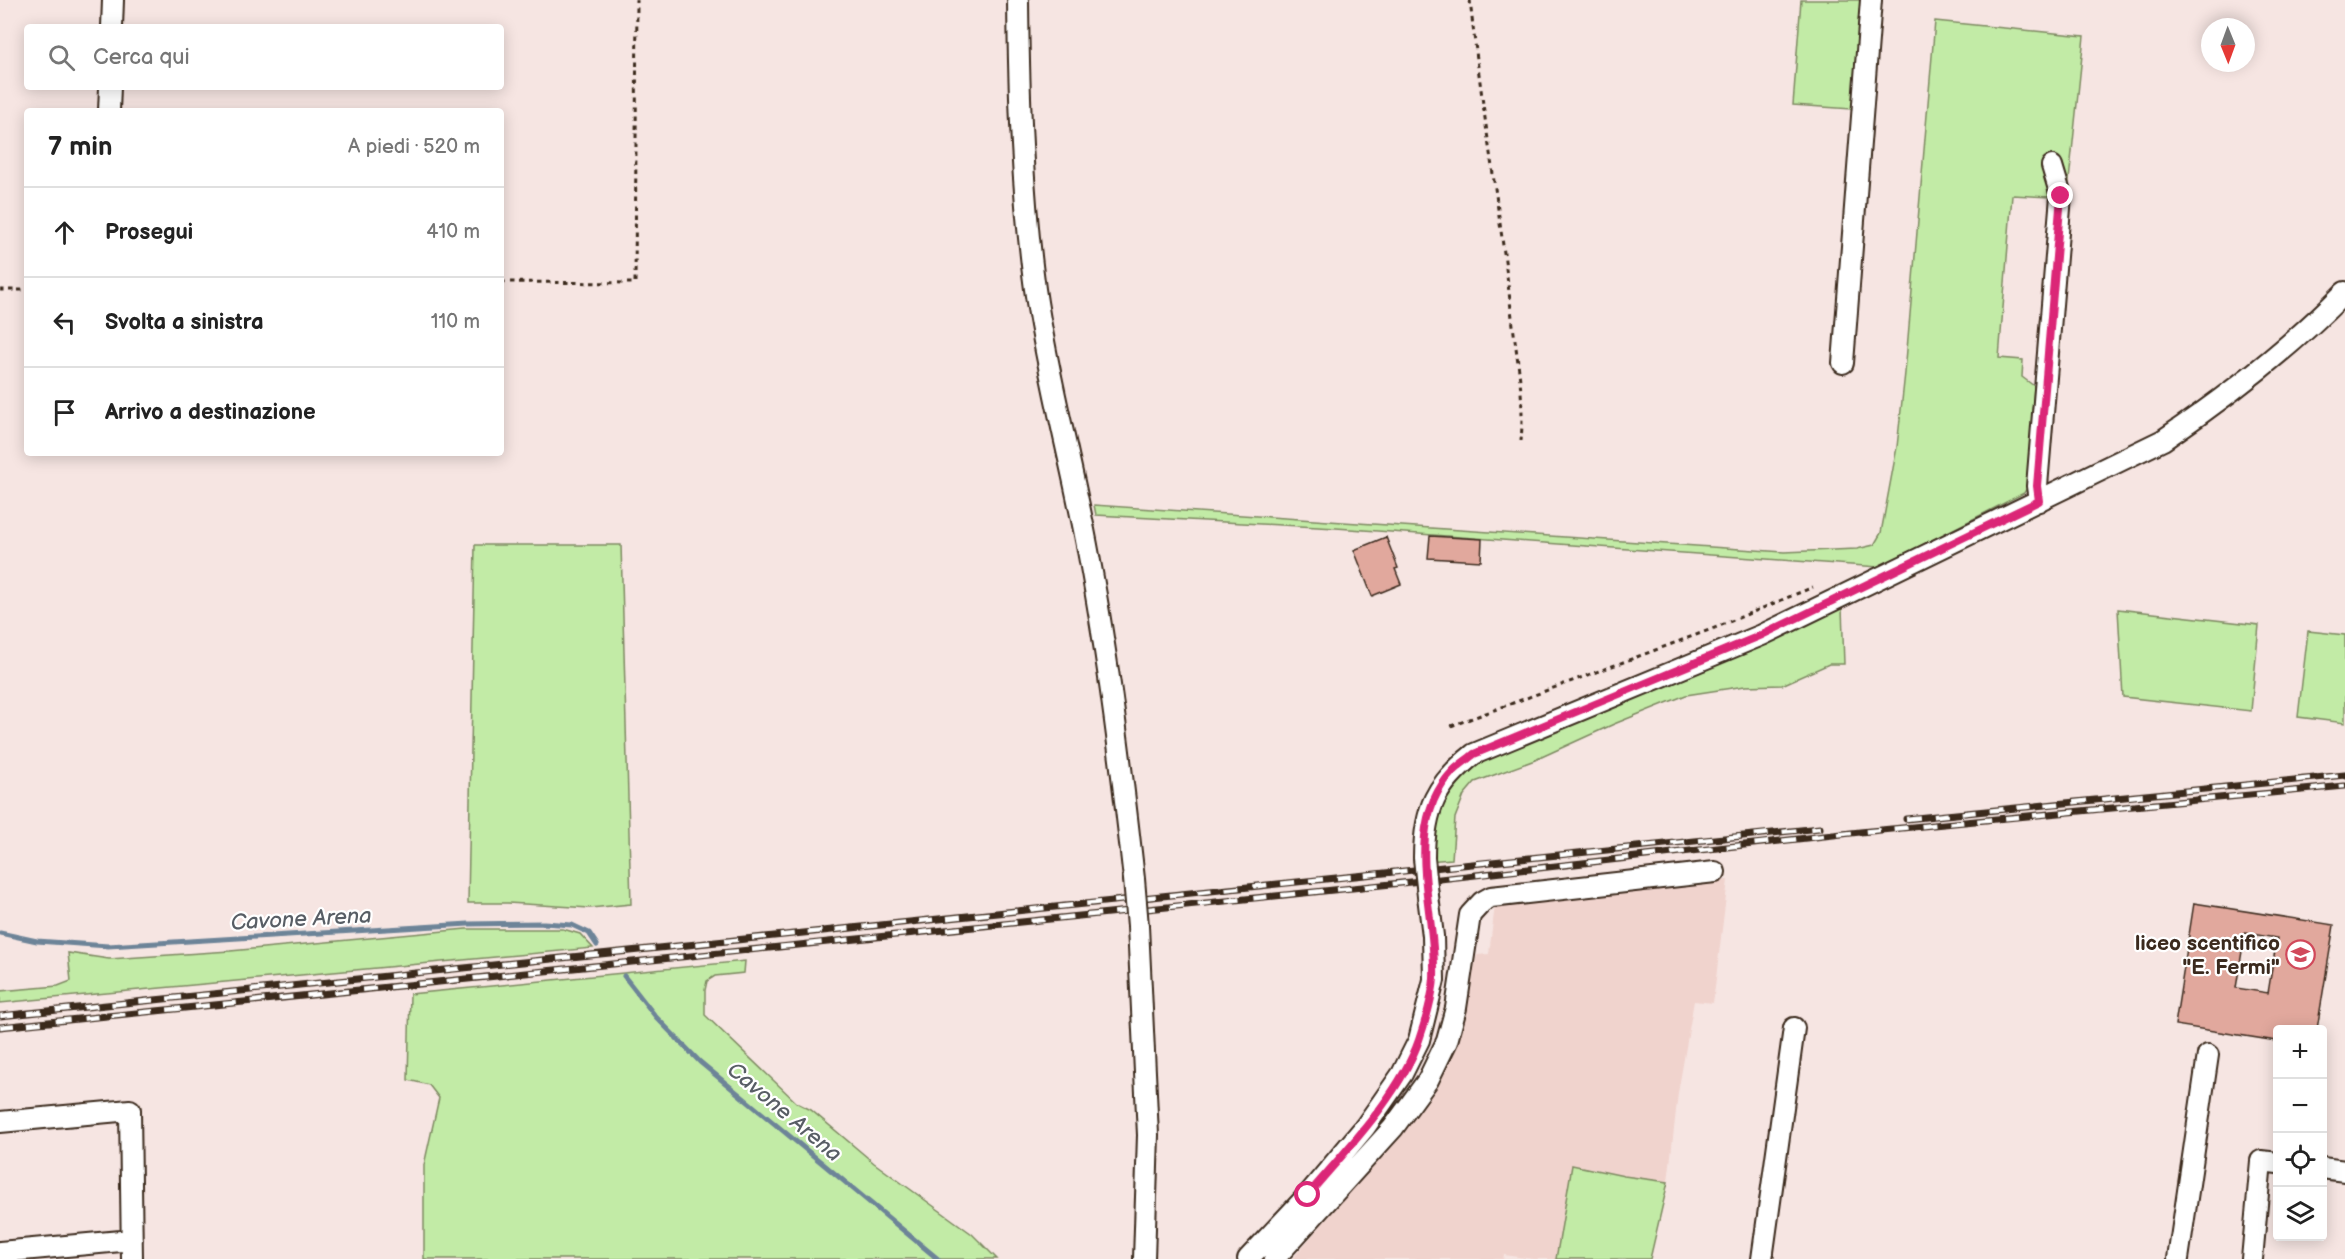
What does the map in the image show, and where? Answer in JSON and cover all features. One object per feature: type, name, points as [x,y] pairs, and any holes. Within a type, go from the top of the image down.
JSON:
[{"type":"street","points":[[112,24],[113,0]]},
{"type":"street","points":[[1018,0],[1020,125],[1034,280],[1102,624],[1119,741],[1134,879],[1148,1135],[1144,1259]]},
{"type":"street","points":[[1843,363],[1871,0]]},
{"type":"street","points":[[109,108],[110,90]]},
{"type":"street","points":[[2039,501],[2037,486],[2061,196],[2052,166]]},
{"type":"street","points":[[1248,1259],[1308,1195],[1365,1127],[1402,1074],[1419,1040],[1434,980],[1433,936],[1424,858],[1428,819],[1434,800],[1454,770],[1474,754],[1762,635],[2163,440],[2202,414],[2272,360],[2345,292]]},
{"type":"street","points":[[1274,1259],[1393,1128],[1428,1080],[1447,1041],[1456,1008],[1470,915],[1482,902],[1491,897],[1715,872]]},
{"type":"street","points":[[1762,1259],[1794,1028]]},
{"type":"street","points":[[2178,1259],[2208,1055]]},
{"type":"street","points":[[0,1122],[130,1110],[132,1250],[0,1252]]},
{"type":"street","points":[[2252,1259],[2261,1161],[2273,1162]]},
{"type":"street","points":[[2327,1169],[2345,1171]]},
{"type":"path","points":[[504,282],[635,283],[637,0]]},
{"type":"path","points":[[1470,0],[1521,381],[1521,441]]},
{"type":"path","points":[[0,290],[24,290]]},
{"type":"path","points":[[1451,726],[1712,629],[1818,585]]},
{"type":"shaded area","points":[[1728,880],[1713,1003],[1694,1001],[1678,1093],[1668,1182],[1572,1166],[1556,1259],[1504,1255],[1503,1259],[1292,1259],[1409,1124],[1444,1073],[1460,1029],[1477,955],[1489,954],[1495,905]]},
{"type":"green space","points":[[1801,0],[1861,0],[1852,109],[1793,105]]},
{"type":"green space","points":[[1935,21],[2084,36],[2068,190],[2051,191],[2050,197],[2012,195],[1999,358],[2023,360],[2022,377],[2034,386],[2027,488],[2024,493],[1879,567],[1336,528],[1096,515],[1094,505],[1784,552],[1857,549],[1874,545],[1881,533],[1897,447]]},
{"type":"green space","points":[[475,545],[621,545],[631,904],[590,908],[468,903]]},
{"type":"green space","points":[[1842,608],[1844,664],[1829,664],[1782,685],[1745,686],[1686,695],[1614,724],[1535,760],[1475,782],[1464,795],[1455,818],[1452,859],[1427,861],[1445,791],[1480,759]]},
{"type":"green space","points":[[2118,609],[2259,625],[2251,711],[2123,697]]},
{"type":"green space","points":[[2308,631],[2345,635],[2345,723],[2298,717]]},
{"type":"green space","points":[[466,929],[563,929],[580,934],[593,948],[0,1003],[0,991],[58,986],[71,981],[68,953],[109,959],[230,951]]},
{"type":"green space","points":[[745,961],[744,973],[715,976],[707,981],[705,1015],[797,1103],[811,1110],[874,1163],[972,1234],[997,1259],[424,1259],[424,1165],[439,1098],[429,1085],[408,1080],[410,994]]},
{"type":"green space","points":[[1572,1165],[1668,1182],[1650,1259],[1556,1259]]},
{"type":"building","points":[[1430,536],[1482,539],[1481,561],[1428,558]]},
{"type":"building","points":[[1386,537],[1398,568],[1395,569],[1401,584],[1372,596],[1354,550]]},
{"type":"building","points":[[2194,903],[2334,925],[2318,1025],[2273,1025],[2273,1040],[2175,1025]],"holes":[[[2245,933],[2277,938],[2268,993],[2236,988]]]},
{"type":"waterway","name":"Cavone Arena","points":[[0,933],[37,941],[108,946],[469,924],[544,923],[572,925],[589,933],[597,945]]},
{"type":"waterway","name":"Cavone Arena","points":[[624,976],[656,1017],[700,1062],[938,1259]]},
{"type":"railway","points":[[1906,819],[2345,775]]},
{"type":"railway","points":[[0,1027],[1440,879],[1860,832],[2345,786]]},
{"type":"railway","points":[[0,1016],[1820,828]]},
{"type":"place","name":"liceo scentifico \"E. Fermi\"","points":[[2301,955]]},
{"type":"route","points":[[1308,1195],[1365,1127],[1402,1074],[1419,1040],[1434,980],[1433,936],[1424,841],[1434,800],[1442,784],[1454,770],[1474,754],[1762,635],[2039,501],[2037,486],[2061,196]]}]
